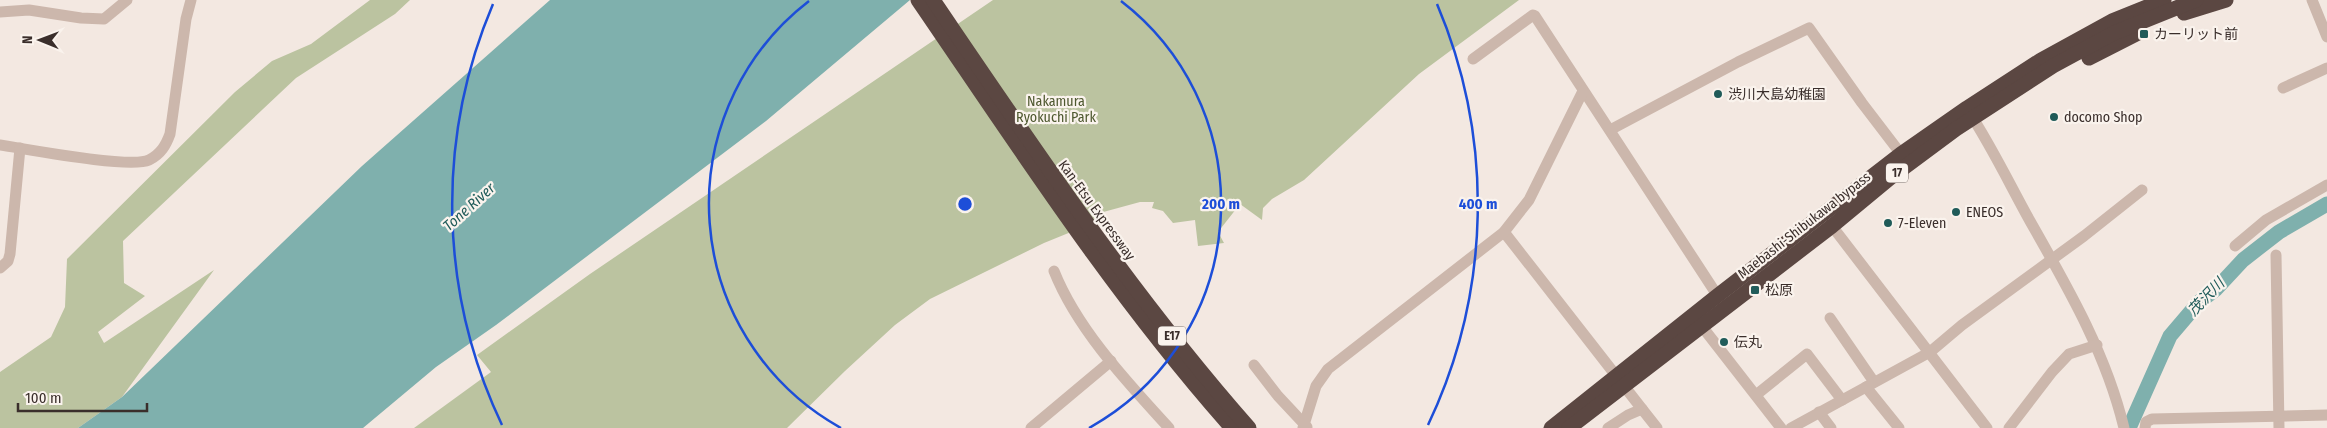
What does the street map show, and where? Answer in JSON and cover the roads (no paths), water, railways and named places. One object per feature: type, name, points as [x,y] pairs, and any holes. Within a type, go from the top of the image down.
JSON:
[{"type":"highway","name":"Kan-Etsu Expressway","points":[[918,0],[1016,146],[1094,244],[1249,428]]},
{"type":"highway","name":"Kan-Etsu Expressway","points":[[933,0],[1144,321],[1232,428]]},
{"type":"highway","name":"Maebashi-Shibukawa bypass","points":[[1721,301],[1832,226],[1970,113],[2040,60],[2112,21],[2164,0]]},
{"type":"highway","name":"Maebashi-Shibukawa bypass","points":[[1619,381],[1721,301],[1901,154],[1970,113],[2114,33],[2196,0]]},
{"type":"highway","points":[[2053,66],[2063,71],[2178,15],[2226,0]]},
{"type":"highway","name":"17","points":[[1551,428],[1619,381]]},
{"type":"highway","name":"17","points":[[1569,428],[1619,381]]},
{"type":"street","points":[[0,12],[29,10],[81,18],[104,19],[127,0]]},
{"type":"street","points":[[0,145],[116,162],[148,160],[165,148],[170,134],[186,19],[191,0]]},
{"type":"street","points":[[2312,0],[2327,37]]},
{"type":"street","points":[[1473,59],[1533,15],[1721,301]]},
{"type":"street","points":[[1610,130],[1738,62],[1810,28],[1862,103],[1901,154]]},
{"type":"street","points":[[2283,88],[2327,68]]},
{"type":"street","points":[[1305,426],[1316,386],[1328,369],[1504,232],[1529,200],[1583,90]]},
{"type":"street","points":[[1970,113],[2097,345],[2124,428]]},
{"type":"street","points":[[0,268],[8,261],[10,254],[20,148]]},
{"type":"street","points":[[2235,246],[2266,220],[2327,185]]},
{"type":"street","points":[[1791,428],[1930,352],[1962,325],[2052,260],[2142,190]]},
{"type":"street","points":[[1832,226],[1987,428]]},
{"type":"street","points":[[1504,232],[1657,428]]},
{"type":"street","points":[[2276,255],[2279,422]]},
{"type":"street","points":[[1054,271],[1071,304],[1111,361],[1169,428]]},
{"type":"street","points":[[1830,318],[1899,428]]},
{"type":"street","points":[[1697,320],[1781,428]]},
{"type":"street","points":[[2009,428],[2068,354],[2097,345]]},
{"type":"street","points":[[1756,395],[1807,354],[1842,400]]},
{"type":"street","points":[[1031,428],[1111,361]]},
{"type":"street","points":[[1254,365],[1305,426]]},
{"type":"street","points":[[1608,428],[1628,415],[1642,410]]},
{"type":"street","points":[[1819,412],[1831,428]]},
{"type":"street","points":[[2144,428],[2146,422],[2152,419],[2279,422],[2327,415]]},
{"type":"water","name":"Tone River","points":[[550,0],[910,0],[766,121],[496,325],[436,367],[363,428],[78,428],[122,397],[362,166]]},
{"type":"waterway","name":"茂沢川","points":[[2129,428],[2170,336],[2199,302],[2216,289],[2243,260],[2279,232],[2327,204]]},
{"type":"place","name":"カーリット前","points":[[2144,34]]},
{"type":"place","name":"渋川大島幼稚園","points":[[1718,94]]},
{"type":"place","name":"docomo Shop","points":[[2054,117]]},
{"type":"place","name":"ENEOS","points":[[1956,212]]},
{"type":"place","name":"7-Eleven","points":[[1888,223]]},
{"type":"place","name":"松原","points":[[1755,290]]},
{"type":"place","name":"伝丸","points":[[1724,342]]},
{"type":"park label","name":"Nakamura Ryokuchi Park","points":[[1056,109]]}]
